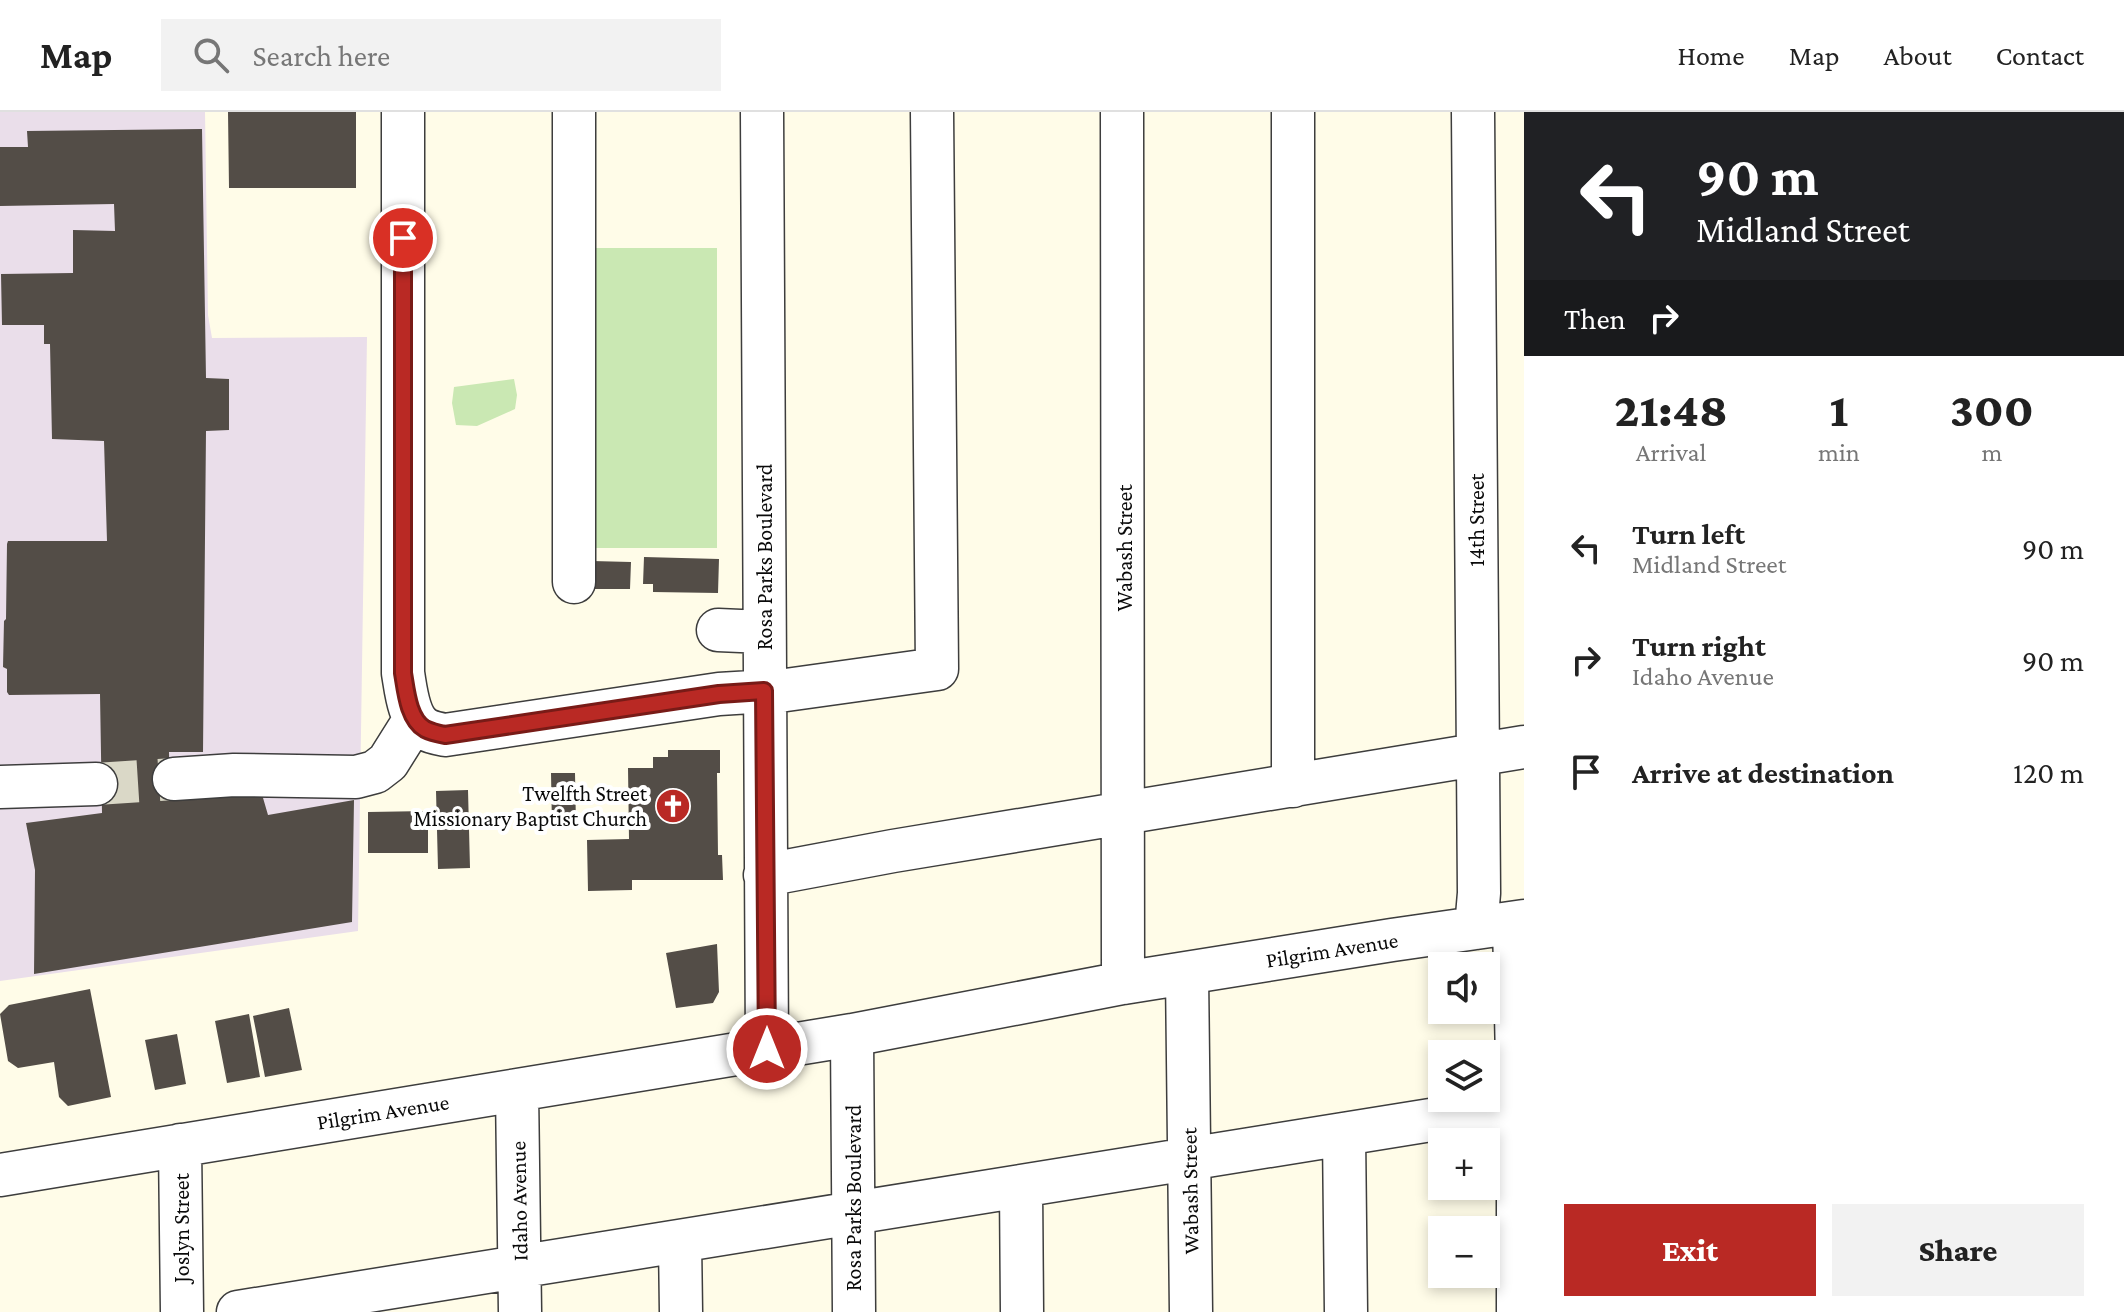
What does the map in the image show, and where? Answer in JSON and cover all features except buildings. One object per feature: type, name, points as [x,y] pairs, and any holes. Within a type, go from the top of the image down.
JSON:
[{"type":"street","points":[[403,112],[403,673],[415,719],[425,729],[445,735],[570,700],[786,690],[937,669],[932,112]]},
{"type":"street","points":[[574,112],[574,582]]},
{"type":"street","name":"Rosa Parks Boulevard","points":[[762,112],[767,1049]]},
{"type":"street","name":"Wabash Street","points":[[1122,112],[1123,983]]},
{"type":"street","points":[[1293,112],[1293,786]]},
{"type":"street","name":"14th Street","points":[[1473,112],[1479,893],[1505,924],[1521,1106],[1518,1312]]},
{"type":"street","points":[[718,630],[764,632]]},
{"type":"street","points":[[174,779],[234,775],[356,777],[375,772],[388,762],[415,719]]},
{"type":"street","points":[[765,875],[1524,747]]},
{"type":"street","points":[[0,787],[96,784]]},
{"type":"street","name":"Pilgrim Avenue","points":[[1123,983],[1505,924]]},
{"type":"street","name":"Wabash Street","points":[[1187,974],[1191,1312]]},
{"type":"street","points":[[852,1035],[1123,983]]},
{"type":"street","name":"Rosa Parks Boulevard","points":[[852,1035],[854,1312]]},
{"type":"street","name":"Pilgrim Avenue","points":[[0,1175],[852,1035]]},
{"type":"street","name":"Idaho Avenue","points":[[517,1090],[520,1312]]},
{"type":"street","points":[[238,1312],[347,1303],[519,1267],[1521,1106]]},
{"type":"street","points":[[1344,1134],[1346,1312]]},
{"type":"street","name":"Joslyn Street","points":[[180,1145],[182,1312]]},
{"type":"street","points":[[1021,1186],[1022,1312]]},
{"type":"street","points":[[680,1241],[681,1312]]},
{"type":"shaded area","points":[[0,112],[205,112],[208,315],[212,338],[367,337],[358,931],[0,981]]},
{"type":"green space","points":[[589,248],[717,248],[717,548],[589,548]]},
{"type":"green space","points":[[514,379],[517,395],[515,409],[477,426],[456,425],[452,403],[454,387]]},
{"type":"tunnel","points":[[96,784],[174,779]]},
{"type":"place","name":"Twelfth Street Missionary Baptist Church","points":[[673,806]]},
{"type":"route","points":[[403,238],[403,673],[415,719],[425,729],[445,735],[719,694],[764,691],[767,1049]]}]
